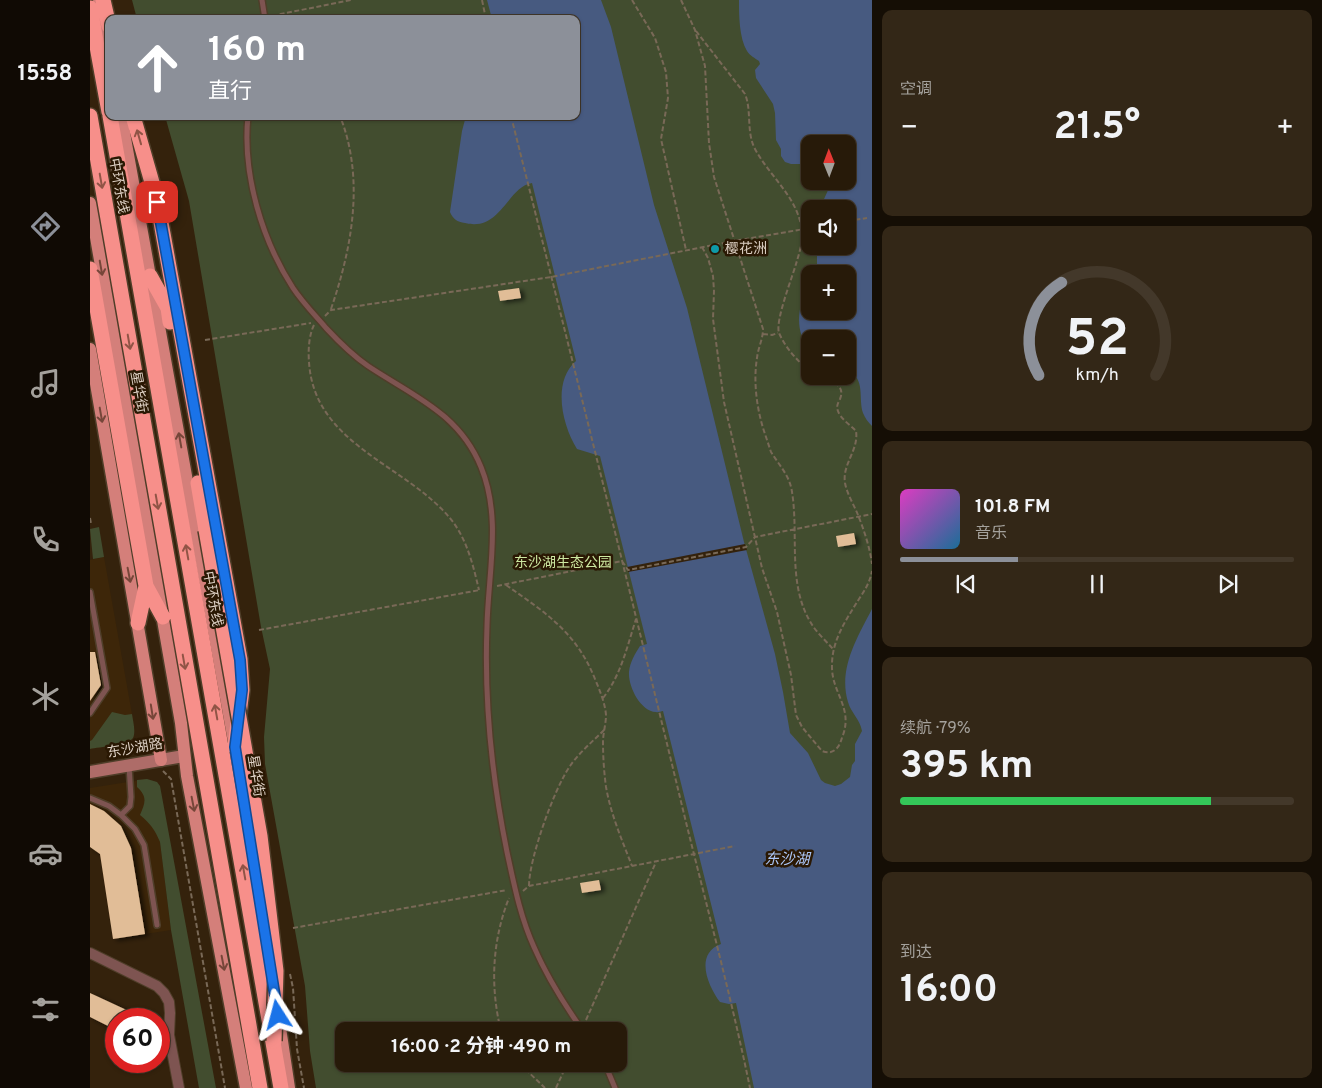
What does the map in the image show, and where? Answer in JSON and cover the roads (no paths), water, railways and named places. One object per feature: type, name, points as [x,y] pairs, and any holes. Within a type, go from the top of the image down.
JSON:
[{"type":"highway","points":[[103,0],[106,15]]},
{"type":"highway","points":[[90,8],[105,90]]},
{"type":"highway","name":"中环东线","points":[[90,116],[260,1088]]},
{"type":"highway","name":"中环东线","points":[[111,120],[282,1088]]},
{"type":"highway","points":[[134,120],[154,186],[242,673],[241,709],[235,747]]},
{"type":"highway","points":[[90,269],[146,586],[163,617]]},
{"type":"highway","points":[[150,276],[168,308],[260,836],[276,971],[274,1041]]},
{"type":"highway","points":[[138,624],[146,586]]},
{"type":"main road","points":[[96,0],[105,43]]},
{"type":"main road","name":"星华街","points":[[122,120],[235,747],[290,1088]]},
{"type":"main road","name":"星华街","points":[[90,203],[163,617],[181,723],[184,756],[246,1088]]},
{"type":"main road","points":[[90,349],[161,760]]},
{"type":"main road","name":"东沙湖路","points":[[90,772],[184,756]]},
{"type":"street","points":[[90,953],[157,986],[164,993],[170,1008],[169,1034],[179,1088]]},
{"type":"lane","points":[[262,0],[264,15]]},
{"type":"lane","points":[[248,120],[249,170],[254,195],[261,221],[273,250],[293,288],[346,350],[368,366],[422,398],[454,424],[470,446],[481,468],[491,509],[492,534],[486,652],[493,773],[500,816],[517,898],[533,945],[548,976],[576,1022]]},
{"type":"lane","points":[[90,592],[107,688],[90,714]]},
{"type":"lane","points":[[121,815],[130,806],[128,766]]},
{"type":"lane","points":[[90,798],[109,806],[121,815],[135,829],[144,845],[157,925]]},
{"type":"lane","points":[[607,1072],[614,1088]]},
{"type":"water","name":"东沙湖","points":[[487,0],[601,0],[611,27],[654,205],[687,308],[744,542],[775,654],[790,733],[808,753],[821,780],[835,786],[850,777],[852,765],[855,761],[855,744],[862,731],[848,702],[845,678],[855,642],[872,609],[872,1088],[754,1088],[736,1003],[720,1002],[711,988],[706,971],[706,963],[708,955],[721,944],[663,711],[650,711],[640,703],[633,691],[629,678],[629,672],[635,655],[640,646],[647,644],[600,456],[577,449],[567,428],[564,416],[562,392],[564,380],[576,361],[532,183],[523,186],[503,208],[487,221],[477,224],[462,223],[452,217],[450,212],[465,120],[580,120],[580,15],[491,15]]},
{"type":"water","points":[[739,0],[872,0],[872,426],[863,413],[860,389],[856,377],[856,330],[801,330],[801,334],[799,326],[801,305],[801,320],[856,320],[856,265],[817,265],[817,255],[856,255],[856,200],[824,200],[828,190],[856,190],[856,135],[801,135],[801,164],[785,162],[776,140],[773,104],[756,78],[755,70],[760,64],[759,61],[748,53],[744,46],[740,26]]},
{"type":"place","name":"樱花洲","points":[[715,249]]},
{"type":"park label","name":"东沙湖生态公园","points":[[563,563]]}]
